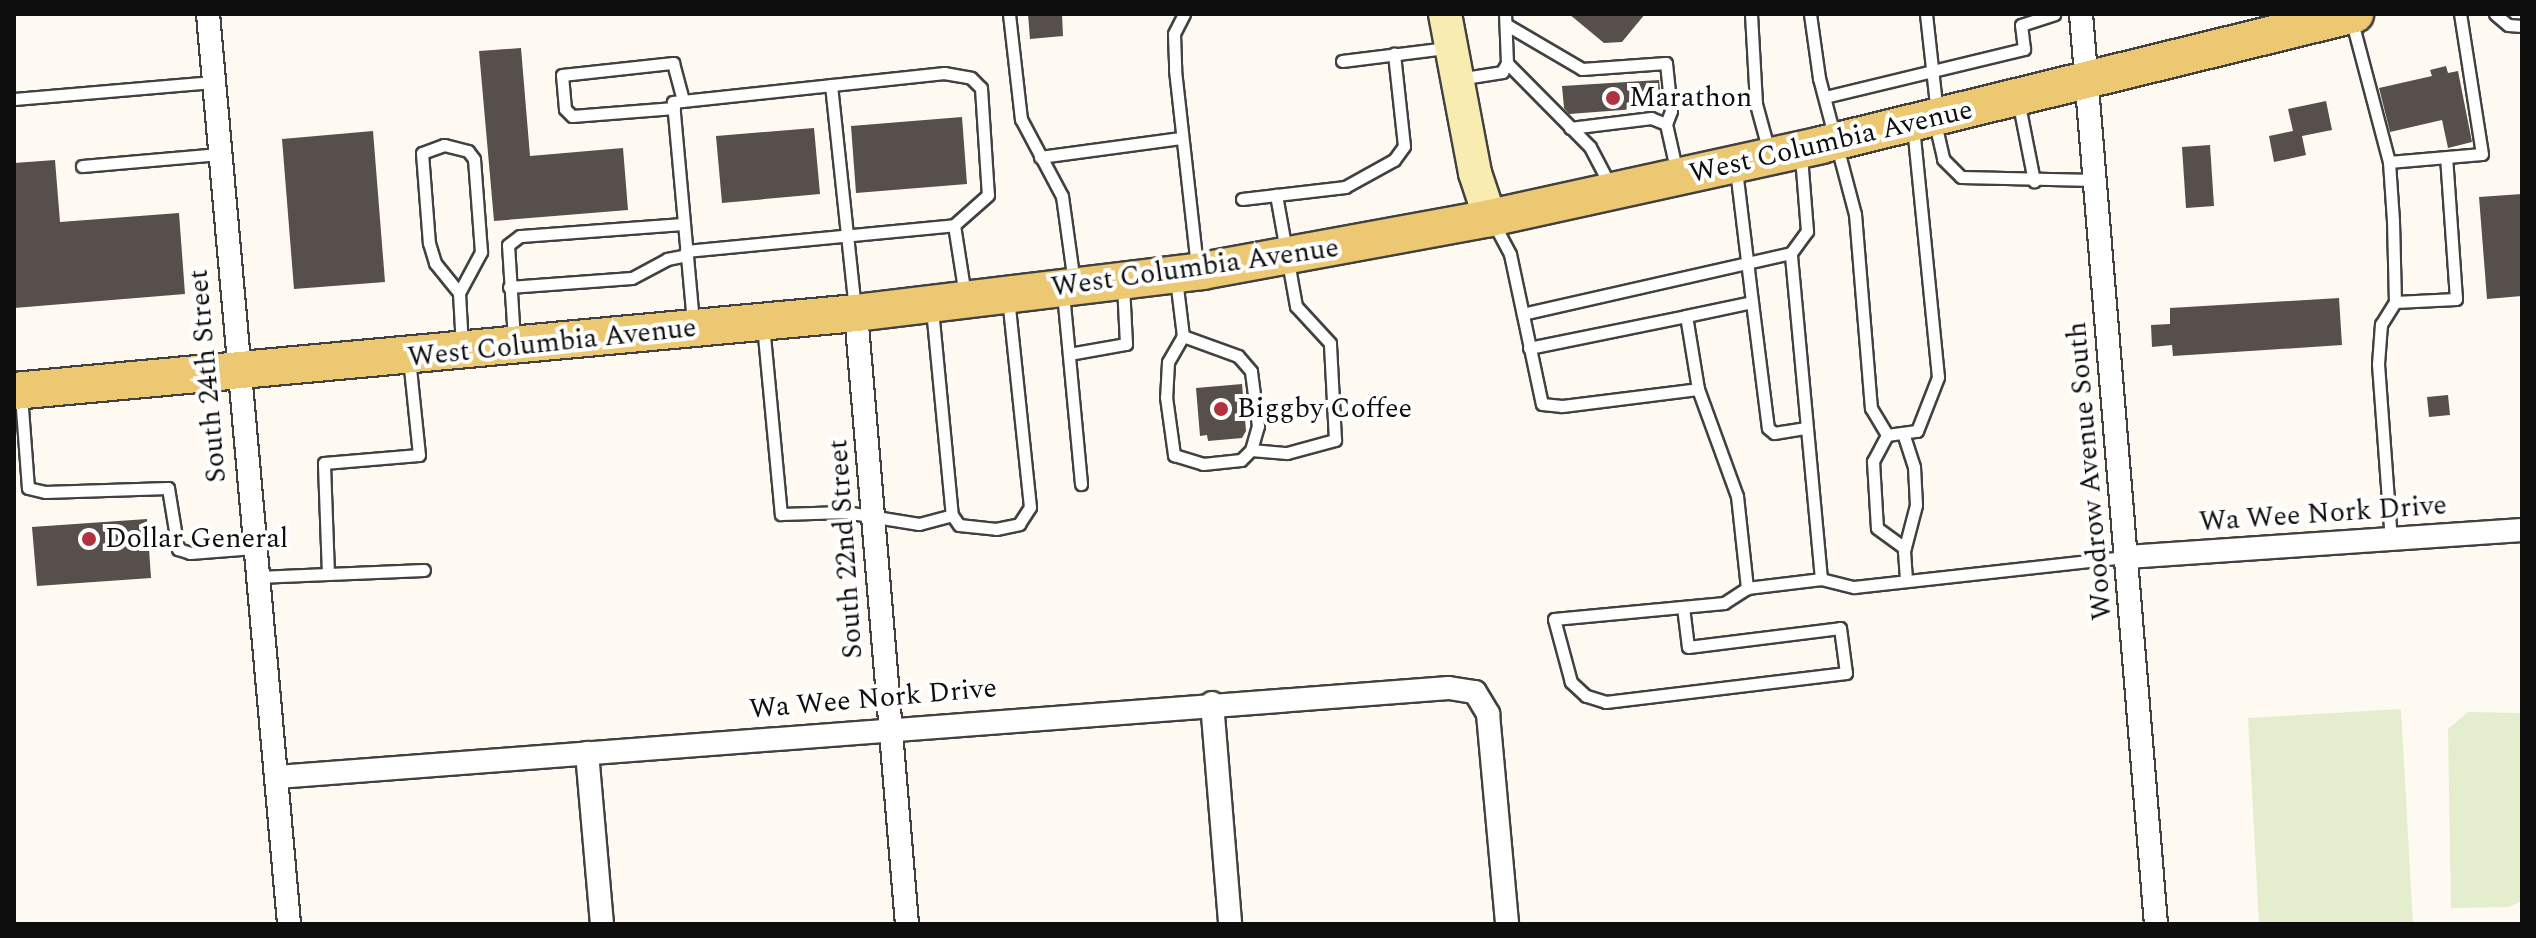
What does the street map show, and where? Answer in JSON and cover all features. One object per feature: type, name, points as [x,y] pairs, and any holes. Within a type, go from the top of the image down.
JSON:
[{"type":"main road","points":[[1445,14],[1475,173],[1490,218]]},
{"type":"main road","name":"West Columbia Avenue","points":[[17,391],[856,313],[1186,273],[1490,218],[1678,177],[2086,84],[2305,20],[2353,15]]},
{"type":"street","name":"South 24th Street","points":[[208,14],[236,373],[289,924]]},
{"type":"street","name":"Woodrow Avenue South","points":[[2081,14],[2156,924]]},
{"type":"street","name":"South 22nd Street","points":[[856,313],[876,520],[888,728],[907,924]]},
{"type":"street","name":"Wa Wee Nork Drive","points":[[2127,557],[2522,530]]},
{"type":"street","name":"Wa Wee Nork Drive","points":[[277,777],[1212,703],[1449,688],[1475,692],[1488,714],[1507,924]]},
{"type":"street","points":[[1212,703],[1230,924]]},
{"type":"street","points":[[587,753],[602,924]]},
{"type":"lane","points":[[1009,14],[1021,119],[1062,196],[1069,288],[1069,354],[1081,484]]},
{"type":"lane","points":[[1183,336],[1238,356],[1251,371],[1258,426],[1251,450],[1241,460],[1203,464],[1174,455],[1168,362],[1183,336],[1186,273],[1174,34],[1184,14]]},
{"type":"lane","points":[[1751,14],[1756,104],[1786,153],[1807,231],[1791,253],[1821,579]]},
{"type":"lane","points":[[1810,14],[1825,97],[1839,141],[1855,214],[1871,408],[1887,435]]},
{"type":"lane","points":[[1887,435],[1917,431],[1938,377],[1922,185],[1933,72],[1926,14]]},
{"type":"lane","points":[[1825,97],[2024,49],[2020,19],[2054,14]]},
{"type":"lane","points":[[2389,162],[2482,154],[2460,14]]},
{"type":"lane","points":[[2495,14],[2508,25],[2522,26]]},
{"type":"lane","points":[[2353,15],[2389,162],[2395,302],[2381,324],[2378,364],[2391,539]]},
{"type":"lane","points":[[1457,79],[1502,72],[1507,63],[1506,19]]},
{"type":"lane","points":[[1506,19],[1582,69],[1666,63],[1671,111],[1666,124],[1678,177]]},
{"type":"lane","points":[[1342,61],[1451,47]]},
{"type":"lane","points":[[1242,199],[1345,187],[1394,160],[1404,146],[1394,54]]},
{"type":"lane","points":[[509,287],[632,278],[667,259],[687,253],[954,225],[988,195],[981,88],[971,78],[944,73],[679,105],[572,116],[565,109],[562,75],[673,63],[679,105],[684,224],[687,253],[693,329]]},
{"type":"lane","points":[[1507,63],[1590,147],[1614,191]]},
{"type":"lane","points":[[14,99],[213,82]]},
{"type":"lane","points":[[831,85],[844,235],[856,313]]},
{"type":"lane","points":[[2018,99],[2034,181]]},
{"type":"lane","points":[[1570,128],[1651,118],[1666,124]]},
{"type":"lane","points":[[1928,120],[1951,172],[2034,181],[2094,180]]},
{"type":"lane","points":[[1040,157],[1181,138]]},
{"type":"lane","points":[[459,293],[435,263],[429,243],[422,153],[444,145],[468,151],[474,159],[481,252],[459,293],[462,351]]},
{"type":"lane","points":[[82,166],[219,154]]},
{"type":"lane","points":[[2395,302],[2456,299],[2446,157]]},
{"type":"lane","points":[[1736,164],[1745,263],[1768,428],[1774,433],[1805,428]]},
{"type":"lane","points":[[1251,450],[1287,453],[1335,440],[1330,343],[1296,306],[1276,195]]},
{"type":"lane","points":[[1490,218],[1510,254],[1542,404],[1698,389]]},
{"type":"lane","points":[[514,346],[508,245],[520,236],[684,224]]},
{"type":"lane","points":[[954,225],[949,302],[952,515],[959,525],[996,529],[1019,524],[1030,507],[1008,295]]},
{"type":"lane","points":[[1523,314],[1791,253]]},
{"type":"lane","points":[[1069,354],[1126,344],[1123,281]]},
{"type":"lane","points":[[1529,348],[1752,302]]},
{"type":"lane","points":[[1686,316],[1698,389],[1737,496],[1747,588]]},
{"type":"lane","points":[[762,322],[781,514],[845,512],[876,520],[919,524],[952,515]]},
{"type":"lane","points":[[328,574],[324,463],[419,455],[409,356]]},
{"type":"lane","points":[[17,391],[28,488],[45,492],[155,484],[168,488],[174,501],[178,549],[190,553],[254,548]]},
{"type":"lane","points":[[1903,433],[1914,467],[1916,505],[1905,548],[1906,581]]},
{"type":"lane","points":[[1887,435],[1873,461],[1877,528],[1905,548]]},
{"type":"lane","points":[[1683,607],[1688,647],[1840,628],[1846,673],[1606,702],[1586,696],[1571,682],[1554,619],[1724,603],[1747,588],[1821,579],[1854,587],[2127,557]]},
{"type":"lane","points":[[257,577],[424,570]]},
{"type":"green space","points":[[2401,709],[2413,924],[2259,924],[2248,718]]},
{"type":"green space","points":[[2468,712],[2522,713],[2522,901],[2509,907],[2451,908],[2448,729]]},
{"type":"building","points":[[1028,14],[1062,14],[1063,36],[1030,39]]},
{"type":"building","points":[[1569,14],[1645,14],[1622,42],[1604,43]]},
{"type":"building","points":[[521,48],[530,156],[623,148],[628,210],[494,221],[479,51]]},
{"type":"building","points":[[2446,66],[2448,73],[2458,71],[2472,142],[2448,148],[2442,120],[2390,132],[2379,88],[2432,76],[2430,70]]},
{"type":"building","points":[[1659,80],[1662,107],[1569,114],[1564,108],[1562,86]]},
{"type":"building","points":[[2326,101],[2332,130],[2302,136],[2306,155],[2274,162],[2269,136],[2293,131],[2288,109]]},
{"type":"building","points":[[962,117],[967,184],[856,193],[851,126]]},
{"type":"building","points":[[814,128],[820,194],[722,203],[716,136]]},
{"type":"building","points":[[373,131],[385,282],[294,289],[282,139]]},
{"type":"building","points":[[2210,145],[2214,206],[2186,208],[2182,147]]},
{"type":"building","points":[[55,160],[60,222],[179,213],[185,294],[14,308],[14,163]]},
{"type":"building","points":[[2522,194],[2522,296],[2487,299],[2479,197]]},
{"type":"building","points":[[2339,298],[2342,345],[2173,356],[2172,345],[2152,347],[2151,325],[2170,324],[2170,308]]},
{"type":"building","name":"Biggby Coffee","points":[[1242,384],[1246,431],[1242,438],[1208,441],[1207,435],[1200,436],[1196,388]]},
{"type":"building","points":[[2448,395],[2450,415],[2429,417],[2427,397]]},
{"type":"building","points":[[147,519],[151,578],[37,586],[32,527]]},
{"type":"place","name":"Marathon","points":[[1613,98]]},
{"type":"place","name":"Biggby Coffee","points":[[1221,409]]},
{"type":"place","name":"Dollar General","points":[[89,539]]}]
